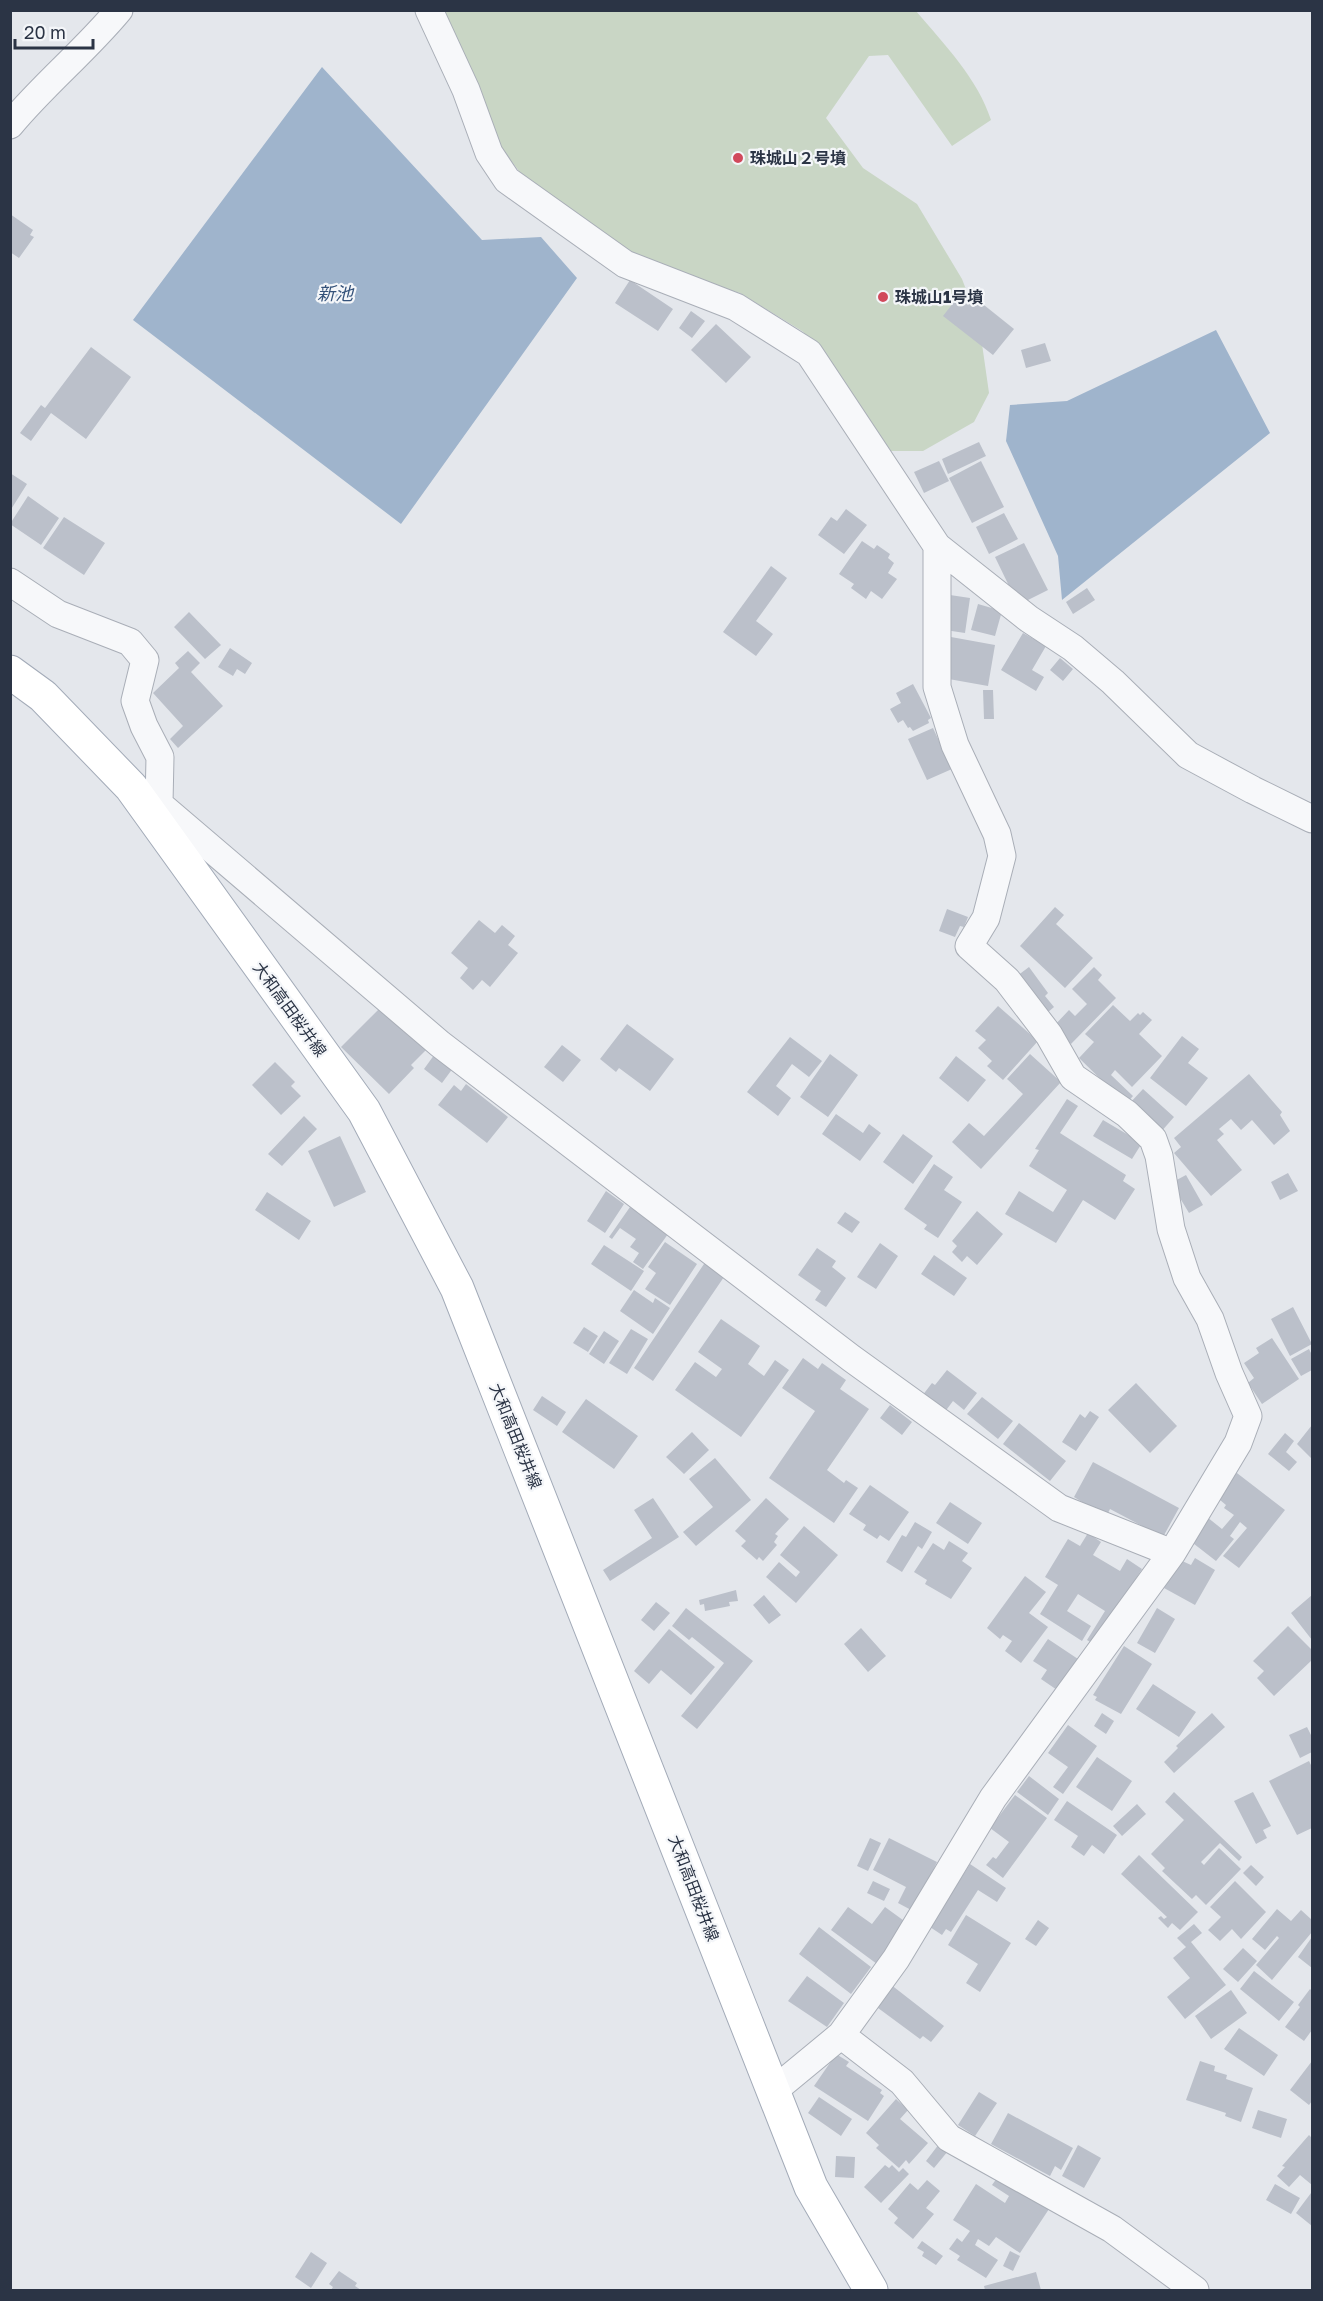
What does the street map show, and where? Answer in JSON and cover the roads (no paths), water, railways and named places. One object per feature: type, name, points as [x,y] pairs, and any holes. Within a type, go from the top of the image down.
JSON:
[{"type":"main road","name":"大和高田桜井線","points":[[10,672],[43,696],[131,787],[364,1111],[457,1288],[811,2187],[871,2290]]},
{"type":"street","points":[[10,125],[23,109],[97,38],[118,10]]},
{"type":"street","points":[[429,10],[466,90],[489,153],[507,180],[625,264],[736,307],[809,354],[937,546],[1029,619],[1073,648],[1113,682],[1188,755],[1312,819]]},
{"type":"street","points":[[772,2092],[841,2035],[896,1959],[993,1798],[1172,1553],[1238,1443],[1248,1416],[1229,1373],[1210,1319],[1187,1278],[1171,1228],[1154,1139],[1127,1114],[1073,1077],[1049,1035],[1007,980],[969,946],[986,918],[1002,856],[997,834],[970,780],[937,687],[937,546]]},
{"type":"street","points":[[10,582],[58,614],[130,642],[145,660],[135,701],[144,726],[160,757],[159,804]]},
{"type":"street","points":[[131,787],[159,804],[440,1044],[851,1358],[1059,1508],[1172,1553]]},
{"type":"street","points":[[841,2035],[902,2082],[949,2138],[1112,2229],[1195,2290]]},
{"type":"water","name":"新池","points":[[322,67],[482,240],[541,237],[577,278],[401,524],[133,320]]},
{"type":"water","points":[[1216,330],[1270,433],[1062,600],[1058,556],[1006,441],[1010,405],[1067,401]]},
{"type":"place","name":"珠城山２号墳","points":[[738,158]]},
{"type":"place","name":"珠城山1号墳","points":[[883,297]]}]
